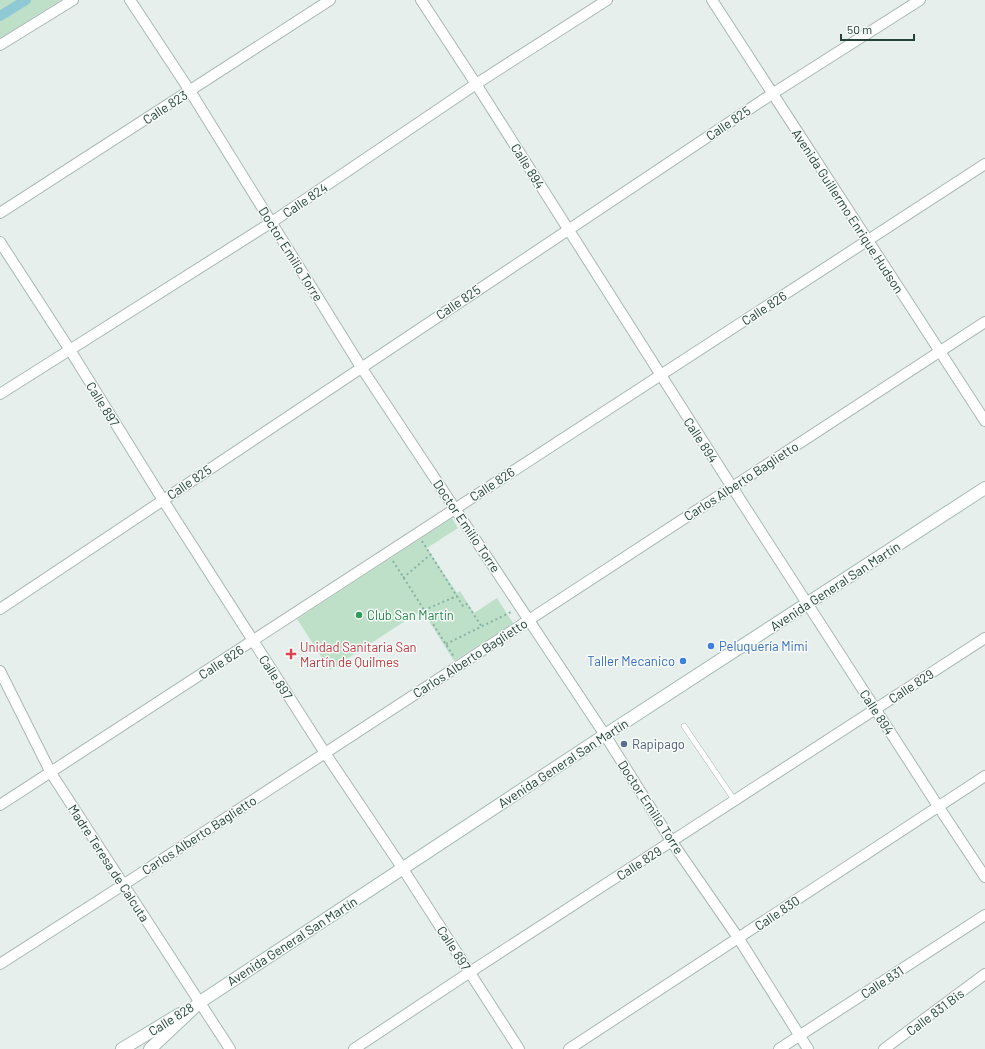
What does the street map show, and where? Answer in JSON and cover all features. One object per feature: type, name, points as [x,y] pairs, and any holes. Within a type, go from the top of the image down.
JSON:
[{"type":"main road","name":"Avenida General San Martín","points":[[150,1049],[200,1002],[605,735],[985,488]]},
{"type":"main road","name":"Calle 828","points":[[122,1049],[200,1002]]},
{"type":"street","points":[[0,45],[73,0]]},
{"type":"street","name":"Doctor Emilio Torre","points":[[130,0],[190,91],[361,367],[605,735],[672,842],[739,939],[808,1049]]},
{"type":"street","name":"Calle 823","points":[[0,213],[330,0]]},
{"type":"street","name":"Calle 894","points":[[421,0],[875,710],[985,877]]},
{"type":"street","name":"Calle 824","points":[[0,394],[272,222],[476,84],[607,0]]},
{"type":"street","name":"Avenida Guillermo Enrique Hudson","points":[[712,0],[985,421]]},
{"type":"street","name":"Calle 825","points":[[0,609],[568,229],[772,94],[920,0]]},
{"type":"street","name":"Calle 826","points":[[0,805],[455,508],[869,241],[985,164]]},
{"type":"street","name":"Calle 897","points":[[0,242],[70,350],[253,641],[519,1049]]},
{"type":"street","name":"Carlos Alberto Baglietto","points":[[0,964],[985,322]]},
{"type":"street","name":"Calle 829","points":[[354,1049],[470,972],[985,638]]},
{"type":"street","name":"Madre Teresa de Calcuta","points":[[0,671],[50,772],[230,1049]]},
{"type":"street","name":"Calle 830","points":[[569,1049],[739,939],[985,776]]},
{"type":"street","name":"Calle 831","points":[[779,1049],[985,915]]},
{"type":"street","name":"Calle 831 Bis","points":[[884,1049],[985,974]]},
{"type":"lane","points":[[684,726],[735,801]]},
{"type":"path","points":[[417,534],[463,606],[467,604],[482,627]]},
{"type":"path","points":[[387,553],[459,665]]},
{"type":"path","points":[[403,578],[430,555]]},
{"type":"path","points":[[424,610],[457,596]]},
{"type":"path","points":[[446,644],[521,607]]},
{"type":"green space","points":[[0,0],[61,0],[0,38]]},
{"type":"green space","points":[[452,518],[458,528],[427,548],[457,593],[460,591],[474,613],[497,598],[513,623],[454,661],[422,610],[330,670],[297,619]]},
{"type":"waterway","points":[[0,16],[26,0]]},
{"type":"place","name":"Club San Martín","points":[[359,615]]},
{"type":"place","name":"Peluquería Mimi","points":[[711,646]]},
{"type":"place","name":"Unidad Sanitaria San Martín de Quilmes","points":[[291,654]]},
{"type":"place","name":"Taller Mecanico","points":[[683,661]]},
{"type":"place","name":"Rapipago","points":[[624,744]]}]
